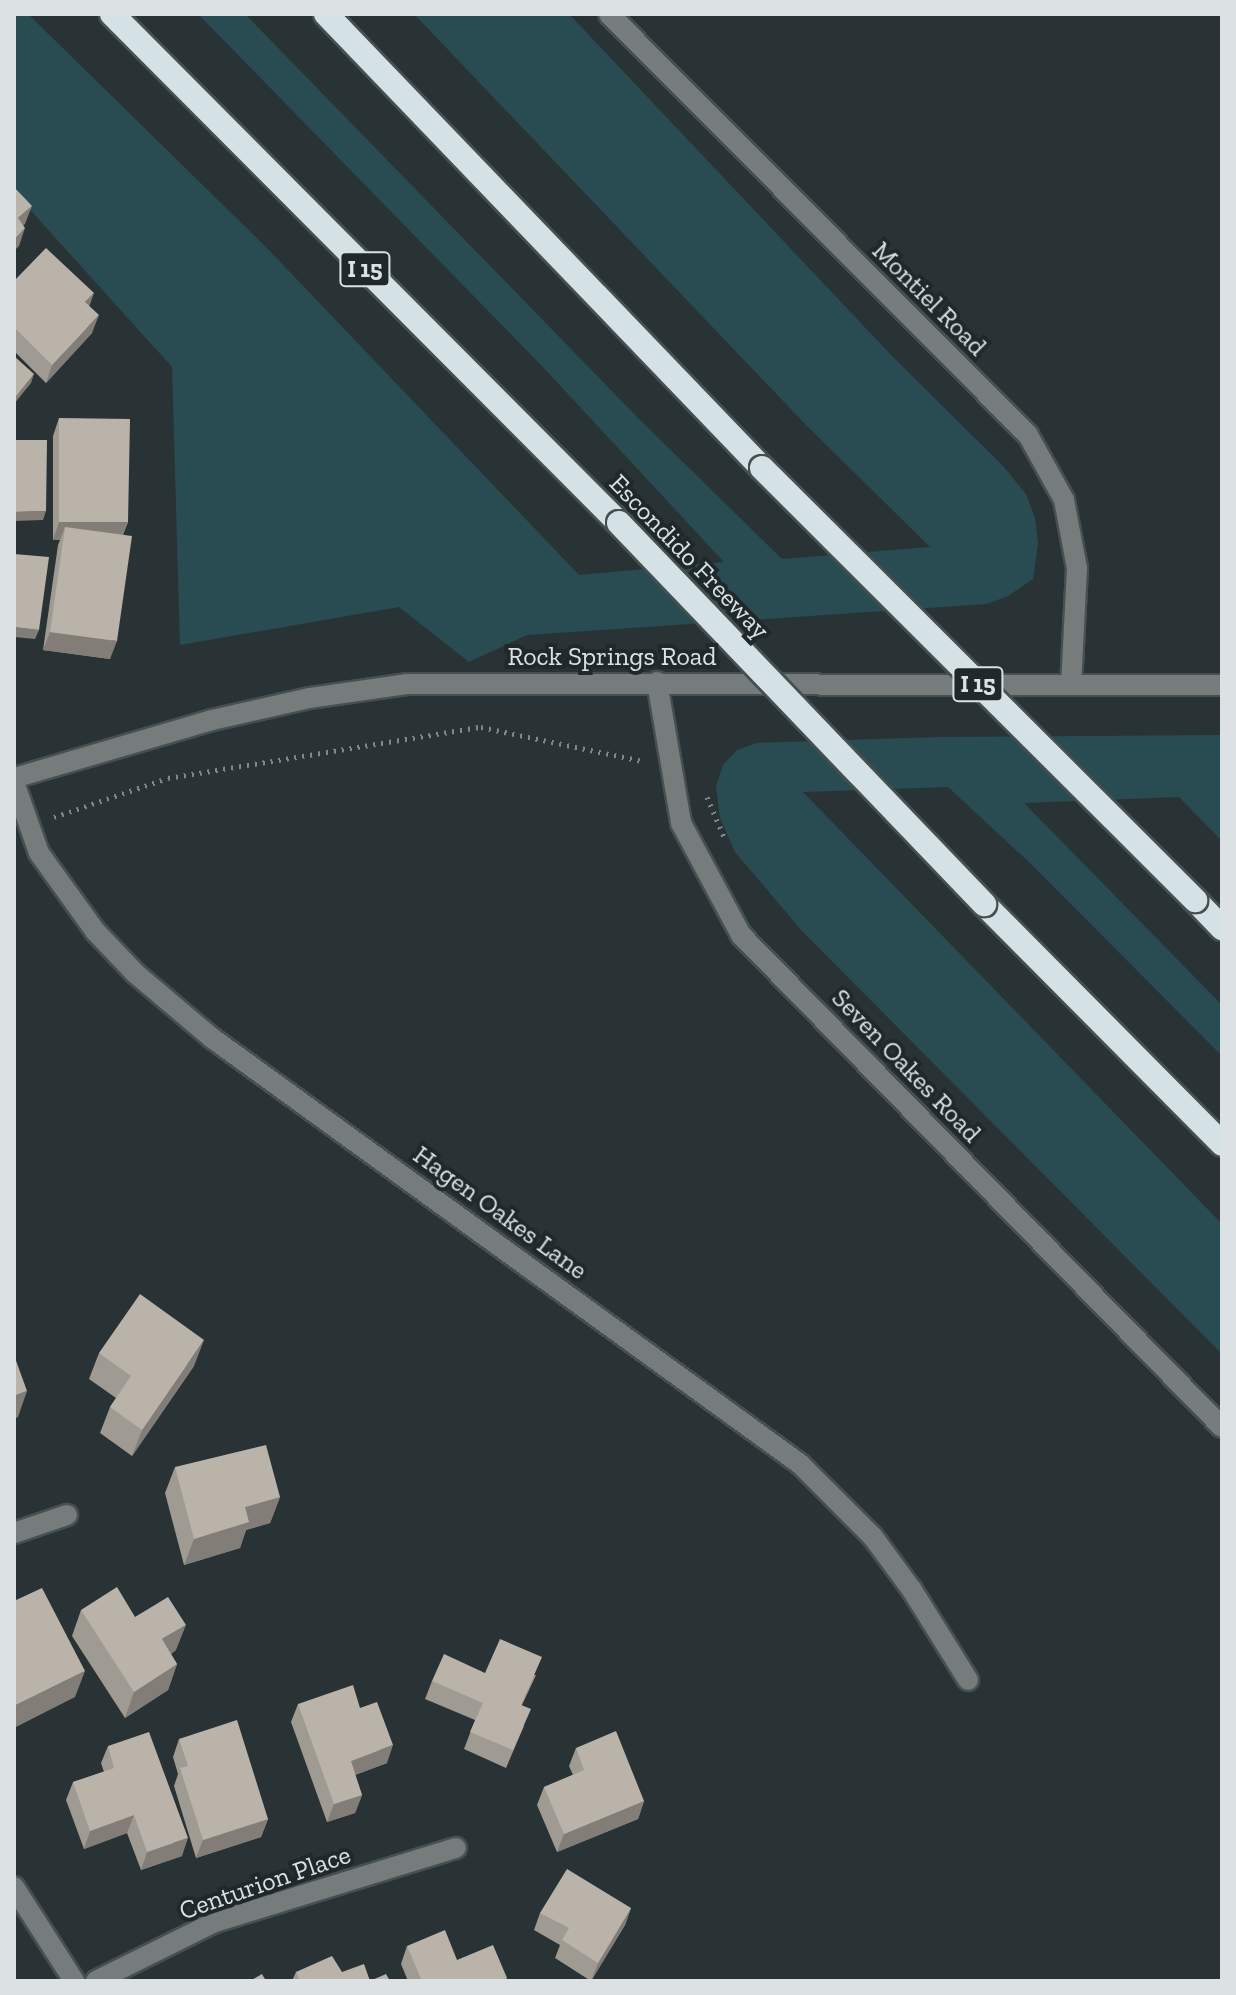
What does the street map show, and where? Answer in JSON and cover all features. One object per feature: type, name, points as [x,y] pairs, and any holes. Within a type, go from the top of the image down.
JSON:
[{"type":"highway","name":"Escondido Freeway","points":[[112,14],[619,523],[984,904],[1222,1144]]},
{"type":"highway","name":"I 15","points":[[326,14],[762,468],[1222,928]]},
{"type":"street","name":"Montiel Road","points":[[609,14],[1028,435],[1064,500],[1077,568],[1071,685]]},
{"type":"street","name":"Seven Oakes Road","points":[[657,682],[681,823],[741,935],[1222,1427]]},
{"type":"street","name":"Rock Springs Road","points":[[14,780],[212,720],[407,684],[1222,685]]},
{"type":"street","name":"Hagen Oakes Lane","points":[[14,780],[39,853],[95,931],[135,973],[212,1038],[746,1421],[800,1464],[873,1537],[912,1590],[968,1680]]},
{"type":"street","points":[[14,1533],[67,1515]]},
{"type":"street","name":"Centurion Place","points":[[96,1981],[215,1922],[456,1848]]},
{"type":"street","points":[[14,1887],[74,1981]]},
{"type":"path","points":[[42,821],[168,778],[481,727],[697,773],[726,842]]},
{"type":"shaded area","points":[[14,14],[28,14],[265,246],[579,575],[724,562],[541,365],[198,14],[245,14],[641,421],[782,559],[930,547],[807,426],[414,14],[569,14],[892,356],[1004,467],[1026,494],[1035,518],[1038,543],[1033,579],[1008,596],[987,604],[527,635],[469,662],[399,607],[180,645],[172,367],[14,192]]},
{"type":"shaded area","points":[[1222,735],[1222,841],[1179,797],[1024,803],[1222,1005],[1222,1056],[1030,863],[948,787],[803,792],[1222,1224],[1222,1354],[802,931],[735,852],[720,818],[716,787],[723,765],[737,750],[757,743],[939,737]]},
{"type":"building","points":[[14,187],[32,206],[18,218],[25,228],[14,240]]},
{"type":"building","points":[[46,248],[94,293],[85,302],[99,315],[52,365],[14,327],[14,281]]},
{"type":"building","points":[[14,356],[34,374],[14,399]]},
{"type":"building","points":[[59,418],[130,419],[128,522],[59,522]]},
{"type":"building","points":[[14,440],[47,440],[46,511],[14,512]]},
{"type":"building","points":[[65,527],[132,536],[117,641],[50,632]]},
{"type":"building","points":[[14,554],[49,557],[39,630],[14,627]]},
{"type":"building","points":[[140,1294],[204,1340],[142,1430],[110,1407],[131,1376],[99,1353]]},
{"type":"building","points":[[14,1355],[27,1391],[14,1396]]},
{"type":"building","points":[[266,1445],[280,1497],[245,1507],[249,1522],[194,1539],[175,1467]]},
{"type":"building","points":[[117,1587],[135,1617],[168,1597],[186,1625],[162,1639],[177,1664],[134,1692],[81,1610]]},
{"type":"building","points":[[42,1588],[85,1671],[14,1706],[14,1601]]},
{"type":"building","points":[[500,1639],[542,1657],[521,1705],[531,1709],[513,1750],[470,1732],[483,1703],[432,1681],[444,1654],[485,1673]]},
{"type":"building","points":[[353,1685],[360,1708],[377,1702],[393,1745],[351,1761],[362,1795],[334,1804],[298,1704]]},
{"type":"building","points":[[237,1720],[268,1819],[203,1840],[180,1768],[188,1766],[179,1739]]},
{"type":"building","points":[[616,1731],[644,1801],[564,1834],[544,1787],[584,1770],[576,1748]]},
{"type":"building","points":[[149,1732],[188,1838],[147,1852],[134,1815],[90,1831],[73,1782],[114,1768],[108,1746]]},
{"type":"building","points":[[567,1869],[631,1908],[598,1963],[562,1940],[569,1928],[540,1913]]},
{"type":"building","points":[[445,1930],[457,1960],[493,1945],[507,1978],[499,1981],[422,1981],[407,1946]]},
{"type":"building","points":[[332,1956],[342,1972],[364,1964],[370,1981],[300,1981],[296,1972]]},
{"type":"building","points":[[262,1974],[266,1981],[250,1981]]},
{"type":"building","points":[[386,1974],[390,1981],[370,1981]]}]
